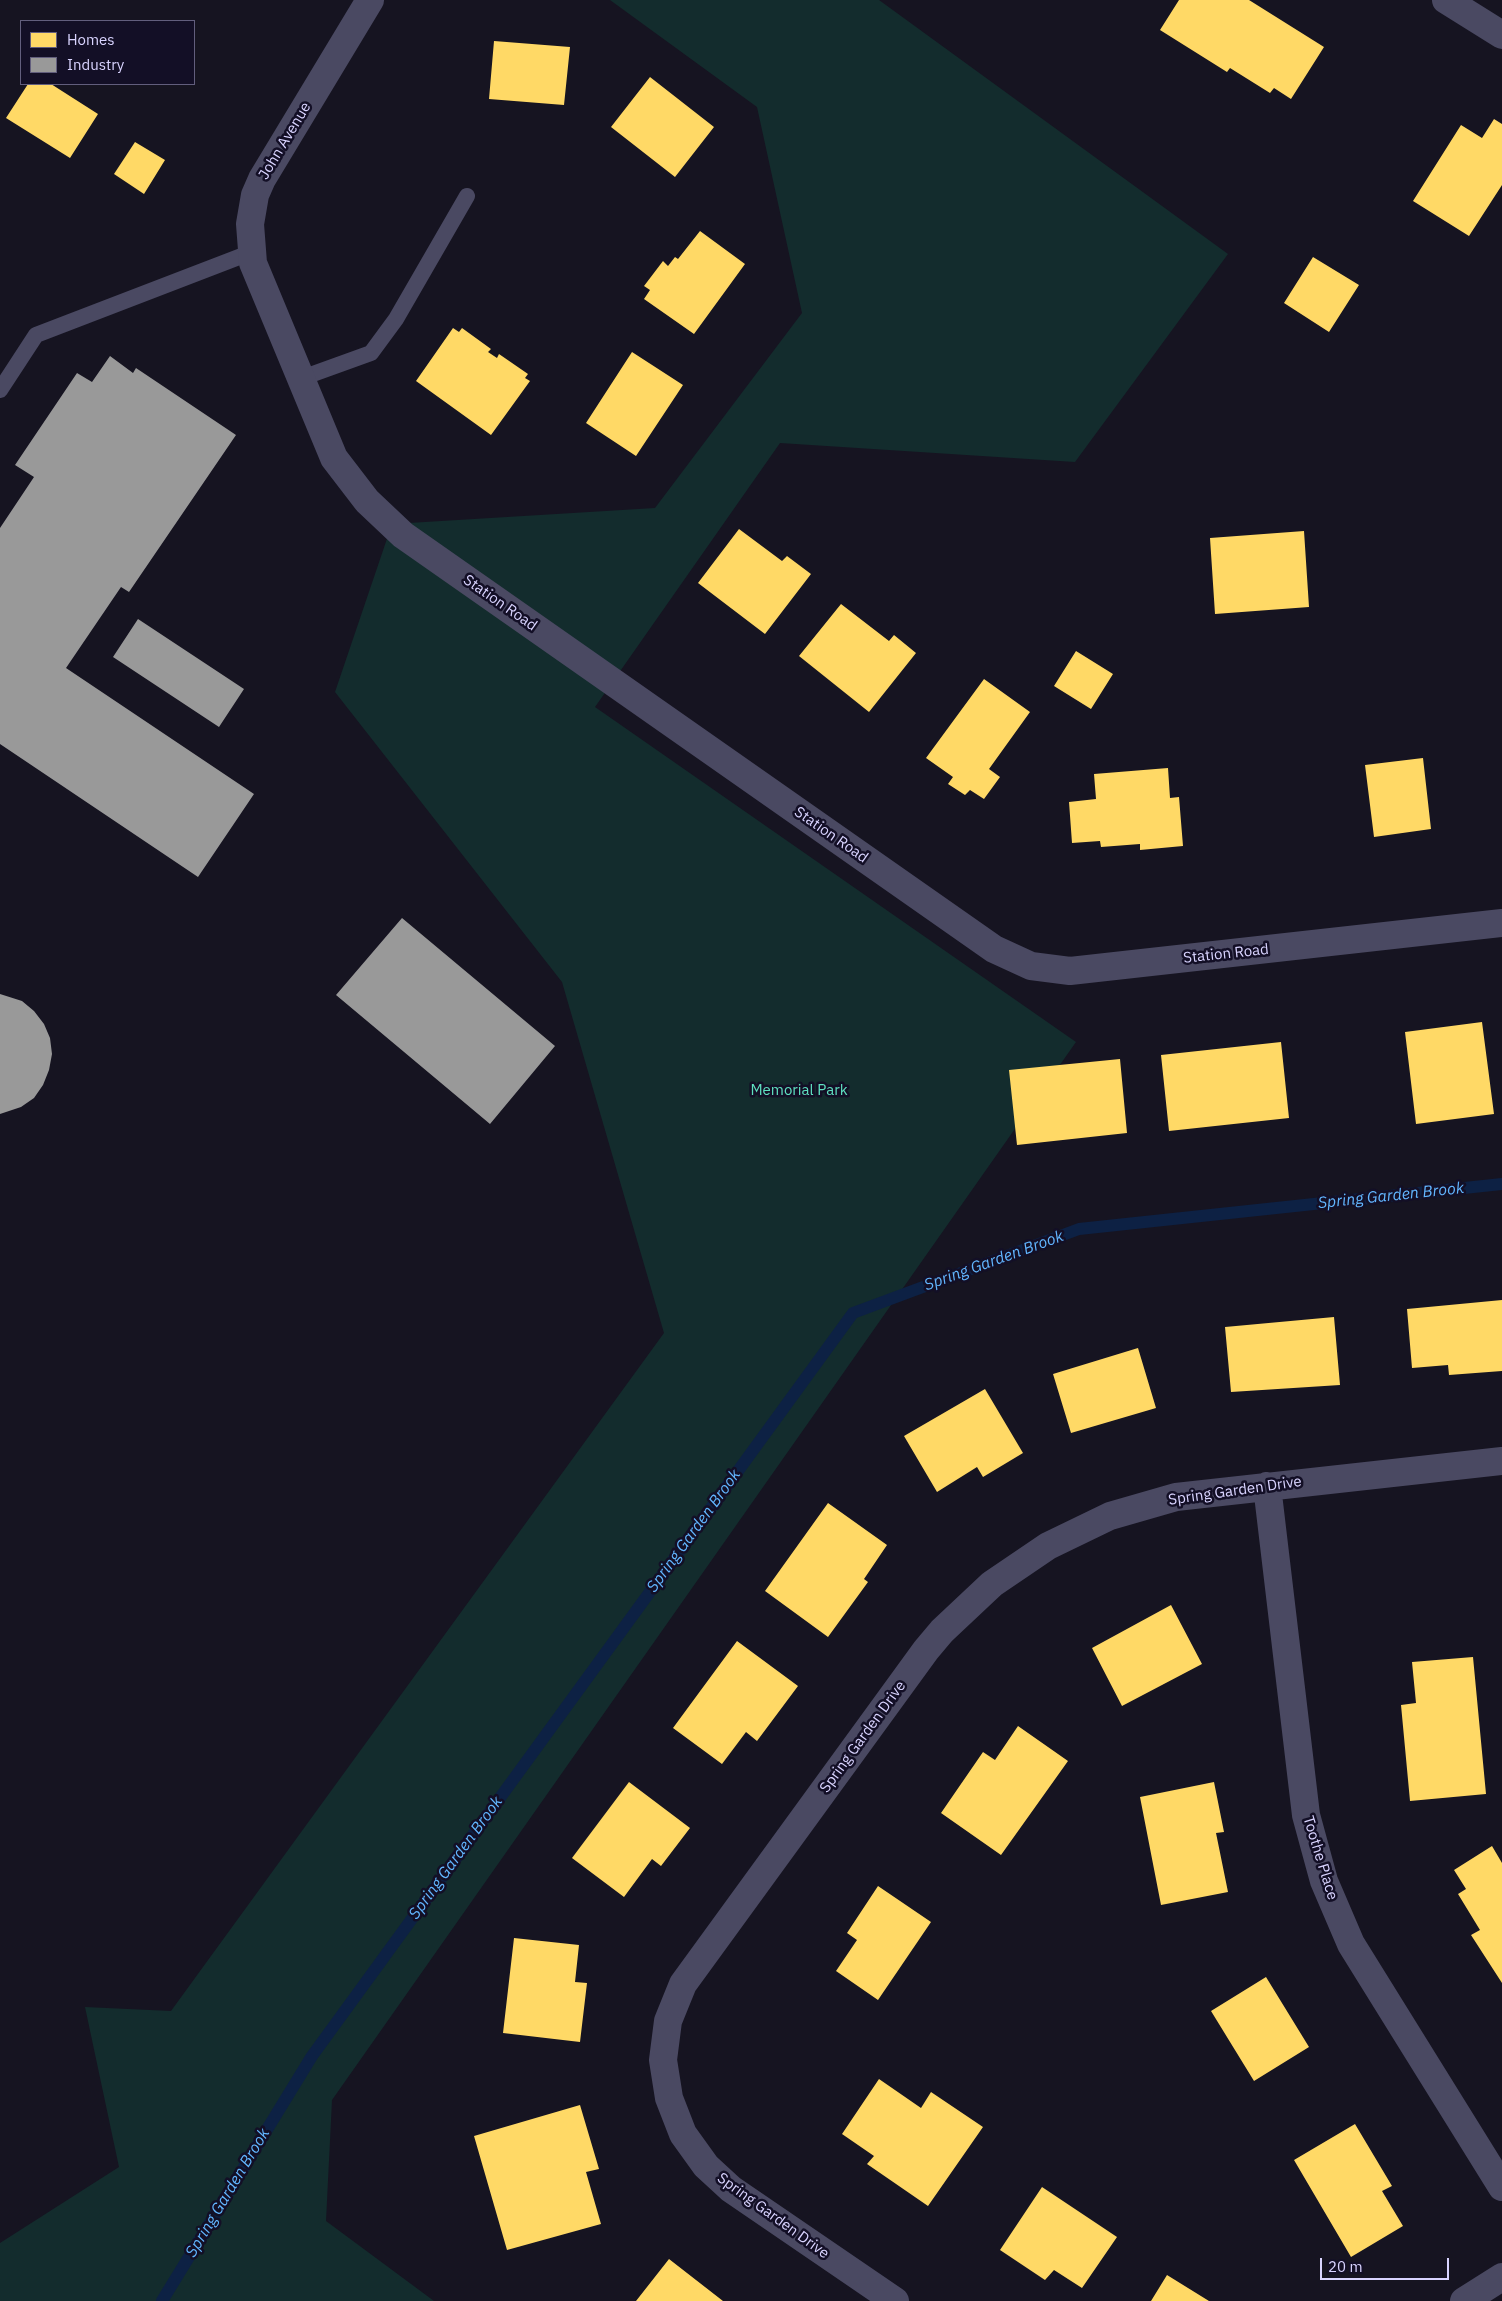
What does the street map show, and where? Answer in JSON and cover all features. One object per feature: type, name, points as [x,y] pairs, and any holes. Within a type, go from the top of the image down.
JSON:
[{"type":"street","name":"John Avenue","points":[[299,379],[253,262],[250,224],[255,195],[262,179],[370,0]]},
{"type":"street","points":[[1446,0],[1502,35]]},
{"type":"street","name":"Station Road","points":[[299,379],[334,458],[367,501],[403,535],[994,949],[1031,966],[1070,971],[1502,923]]},
{"type":"street","name":"Spring Garden Drive","points":[[895,2301],[731,2189],[706,2166],[683,2134],[669,2098],[663,2060],[668,2021],[683,1984],[926,1650],[992,1584],[1048,1546],[1110,1516],[1176,1497],[1502,1461]]},
{"type":"street","name":"Toothe Place","points":[[1267,1486],[1306,1815],[1324,1881],[1351,1944],[1502,2187]]},
{"type":"street","points":[[1464,2301],[1502,2277]]},
{"type":"lane","points":[[299,379],[371,353],[396,319],[467,196]]},
{"type":"lane","points":[[0,390],[36,335],[252,252]]},
{"type":"green space","name":"Memorial Park","points":[[610,0],[879,0],[1228,254],[1075,462],[780,443],[595,707],[1076,1042],[332,2100],[326,2221],[434,2301],[0,2301],[0,2243],[119,2167],[85,2007],[171,2011],[664,1333],[562,982],[335,692],[392,524],[655,508],[802,313],[757,107]]},
{"type":"building: Homes","points":[[1179,0],[1249,0],[1324,47],[1291,99],[1274,88],[1270,93],[1230,68],[1227,72],[1160,30]]},
{"type":"building: Homes","points":[[494,41],[570,47],[564,105],[489,99]]},
{"type":"building: Homes","points":[[650,77],[714,127],[675,177],[611,127]]},
{"type":"building: Homes","points":[[27,85],[53,85],[98,114],[70,158],[6,118]]},
{"type":"building: Homes","points":[[1494,119],[1502,124],[1502,185],[1469,236],[1413,201],[1461,125],[1482,138]]},
{"type":"building: Homes","points":[[135,142],[165,160],[144,194],[114,174]]},
{"type":"building: Homes","points":[[700,231],[745,264],[694,334],[644,299],[650,290],[644,286],[663,261],[668,266],[675,257],[678,259]]},
{"type":"building: Homes","points":[[1313,257],[1359,285],[1329,332],[1284,303]]},
{"type":"building: Homes","points":[[453,328],[459,332],[462,328],[491,349],[488,352],[497,358],[499,354],[528,374],[525,378],[530,381],[491,435],[416,381]]},
{"type":"building: Homes","points":[[632,352],[683,385],[636,456],[586,423]]},
{"type":"building: Homes","points":[[739,529],[782,561],[787,556],[811,574],[765,634],[698,583]]},
{"type":"building: Homes","points":[[1304,531],[1309,607],[1215,614],[1210,538]]},
{"type":"building: Homes","points":[[841,604],[889,641],[894,635],[916,653],[869,712],[799,656]]},
{"type":"building: Homes","points":[[1076,651],[1113,674],[1091,709],[1054,686]]},
{"type":"building: Homes","points":[[984,679],[1030,712],[989,769],[1000,777],[984,799],[970,790],[965,795],[948,784],[953,777],[926,758]]},
{"type":"building: Homes","points":[[1423,758],[1431,829],[1374,837],[1365,765]]},
{"type":"building: Homes","points":[[1168,768],[1170,798],[1179,797],[1183,846],[1140,850],[1140,844],[1101,847],[1100,841],[1072,843],[1069,802],[1096,799],[1094,774]]},
{"type":"building: Homes","points":[[1482,1022],[1494,1114],[1416,1124],[1405,1032]]},
{"type":"building: Homes","points":[[1281,1042],[1289,1118],[1169,1131],[1161,1055]]},
{"type":"building: Homes","points":[[1120,1059],[1127,1133],[1017,1145],[1009,1070]]},
{"type":"building: Homes","points":[[1502,1300],[1502,1371],[1449,1375],[1448,1365],[1412,1368],[1407,1309]]},
{"type":"building: Homes","points":[[1334,1317],[1340,1385],[1231,1392],[1225,1327]]},
{"type":"building: Homes","points":[[1138,1348],[1156,1408],[1071,1433],[1053,1374]]},
{"type":"building: Homes","points":[[985,1389],[1023,1453],[983,1477],[977,1467],[937,1492],[904,1436]]},
{"type":"building: Homes","points":[[828,1503],[887,1545],[864,1579],[868,1582],[828,1637],[765,1591]]},
{"type":"building: Homes","points":[[1171,1605],[1202,1664],[1122,1706],[1092,1648]]},
{"type":"building: Homes","points":[[737,1641],[798,1686],[757,1741],[746,1732],[722,1764],[673,1728]]},
{"type":"building: Homes","points":[[1473,1657],[1486,1794],[1410,1801],[1401,1705],[1416,1703],[1412,1662]]},
{"type":"building: Homes","points":[[1018,1726],[1068,1761],[1001,1855],[941,1813],[983,1752],[995,1760]]},
{"type":"building: Homes","points":[[629,1782],[690,1828],[661,1866],[652,1859],[624,1897],[572,1858]]},
{"type":"building: Homes","points":[[1214,1782],[1224,1832],[1216,1833],[1228,1892],[1161,1905],[1140,1797]]},
{"type":"building: Homes","points":[[1492,1846],[1502,1863],[1502,1983],[1471,1935],[1480,1930],[1458,1894],[1466,1889],[1454,1870]]},
{"type":"building: Homes","points":[[878,1886],[931,1922],[878,2000],[836,1971],[857,1940],[847,1933]]},
{"type":"building: Homes","points":[[514,1938],[579,1945],[575,1982],[587,1983],[580,2042],[503,2033]]},
{"type":"building: Homes","points":[[1266,1977],[1309,2047],[1254,2081],[1211,2011]]},
{"type":"building: Homes","points":[[879,2079],[921,2108],[931,2092],[983,2127],[928,2206],[867,2164],[874,2156],[842,2134]]},
{"type":"building: Homes","points":[[580,2105],[599,2169],[586,2172],[601,2224],[507,2250],[474,2136]]},
{"type":"building: Homes","points":[[1355,2124],[1392,2186],[1382,2191],[1403,2226],[1351,2257],[1294,2160]]},
{"type":"building: Homes","points":[[1042,2187],[1117,2237],[1082,2288],[1054,2270],[1045,2280],[1000,2250]]},
{"type":"building: Homes","points":[[669,2259],[723,2301],[636,2301]]},
{"type":"building: Homes","points":[[1167,2275],[1209,2301],[1151,2301]]},
{"type":"building: Industry","points":[[110,356],[133,373],[136,368],[236,435],[129,592],[121,587],[66,668],[254,794],[198,877],[0,744],[0,528],[34,477],[15,465],[77,373],[92,382]]},
{"type":"building: Industry","points":[[138,619],[244,689],[219,727],[113,657]]},
{"type":"building: Industry","points":[[402,918],[555,1046],[490,1124],[336,995]]},
{"type":"building: Industry","points":[[0,994],[22,1001],[34,1011],[44,1024],[50,1038],[52,1054],[49,1070],[43,1085],[34,1098],[21,1107],[0,1114]]},
{"type":"waterway","name":"Spring Garden Brook","points":[[162,2301],[312,2056],[853,1313],[1079,1229],[1502,1184]]}]
